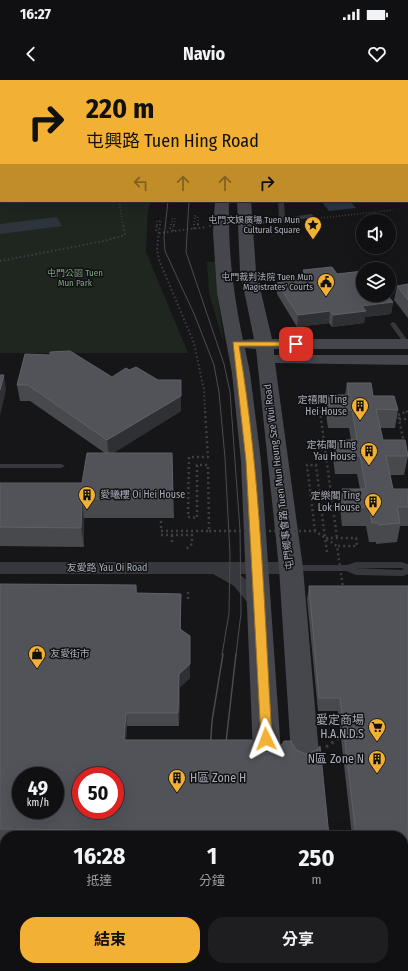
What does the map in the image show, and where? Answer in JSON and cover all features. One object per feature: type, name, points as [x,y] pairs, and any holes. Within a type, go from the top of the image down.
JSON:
[{"type":"main road","points":[[222,202],[225,287],[237,351],[246,414],[258,568],[267,753]]},
{"type":"main road","name":"屯門鄉事會路 Tuen Mun Heung Sze Wui Road","points":[[244,202],[248,271],[264,351],[314,751]]},
{"type":"main road","points":[[237,351],[408,349]]},
{"type":"street","name":"友愛路 Yau Oi Road","points":[[0,568],[291,568]]},
{"type":"street","name":"友愛路 Yau Oi Road","points":[[214,568],[241,582],[252,592],[260,607]]},
{"type":"lane","points":[[281,202],[282,219]]},
{"type":"lane","points":[[245,230],[258,223],[282,219],[313,217]]},
{"type":"lane","points":[[393,324],[408,349]]},
{"type":"lane","points":[[0,466],[61,466]]},
{"type":"lane","points":[[291,568],[347,568],[356,572],[403,573],[408,568]]},
{"type":"path","points":[[0,261],[104,241],[125,234],[119,202]]},
{"type":"path","points":[[313,217],[393,210]]},
{"type":"path","points":[[194,229],[195,216],[198,217],[198,226]]},
{"type":"path","points":[[172,230],[175,218]]},
{"type":"path","points":[[156,231],[157,220],[161,220],[157,248],[159,260],[194,343],[204,390],[208,457],[189,457],[188,517],[197,518],[197,465],[208,465],[209,531]]},
{"type":"path","points":[[159,233],[172,230],[211,227]]},
{"type":"path","points":[[333,398],[318,398],[339,538]]},
{"type":"path","points":[[398,417],[408,411]]},
{"type":"path","points":[[391,412],[398,417],[408,419]]},
{"type":"path","points":[[398,417],[405,445]]},
{"type":"path","points":[[315,531],[307,465],[316,465],[326,552]]},
{"type":"path","points":[[161,516],[161,531],[315,531],[337,546],[357,546],[356,538],[339,538],[325,538]]},
{"type":"path","points":[[161,535],[192,535],[192,544],[186,549]]},
{"type":"path","points":[[172,535],[172,543]]},
{"type":"path","points":[[337,546],[343,594]]},
{"type":"path","points":[[188,592],[188,601]]},
{"type":"path","points":[[314,751],[343,736]]},
{"type":"green space","name":"屯門公園 Tuen Mun Park","points":[[0,202],[151,202],[148,211],[146,252],[188,353],[0,353]]},
{"type":"green space","points":[[207,262],[215,262],[217,293],[224,344],[209,293]]},
{"type":"shaded area","points":[[322,202],[351,202],[356,208],[329,211]]},
{"type":"shaded area","points":[[57,217],[62,226],[0,234],[0,224]]},
{"type":"building","points":[[332,267],[337,274],[356,272],[356,302],[393,302],[362,306],[366,311],[333,315],[330,311],[298,315],[277,283],[309,278],[303,270]]},
{"type":"building","points":[[408,284],[408,300],[397,286]]},
{"type":"building","points":[[70,351],[112,377],[126,368],[129,370],[136,367],[158,380],[181,380],[181,396],[107,440],[28,385],[17,385],[25,354],[50,355],[50,352]]},
{"type":"building","points":[[0,375],[4,375],[0,390]]},
{"type":"building","points":[[347,383],[371,383],[373,396],[394,396],[398,410],[376,409],[383,440],[405,440],[408,456],[386,456],[393,489],[408,489],[408,507],[397,507],[400,523],[379,525],[379,523],[372,523],[369,507],[345,507],[342,489],[366,489],[360,456],[337,456],[335,440],[357,440],[352,410],[330,410],[328,395],[349,395]]},
{"type":"building","points":[[87,453],[172,453],[173,499],[82,499],[81,528],[0,527],[0,483],[82,483]]},
{"type":"building","points":[[0,584],[136,585],[136,593],[181,594],[180,629],[190,636],[190,664],[179,674],[178,713],[126,713],[124,740],[252,740],[257,749],[267,753],[279,749],[284,741],[291,741],[296,750],[306,754],[317,750],[320,746],[328,831],[100,831],[0,829]]},
{"type":"building","name":"N區 Zone N","points":[[309,586],[408,586],[408,831],[355,831],[340,698],[319,698]]},
{"type":"tram line","points":[[168,202],[164,238],[165,251],[195,316],[214,365],[219,392],[225,458],[230,554],[229,613],[222,655]]},
{"type":"tram line","points":[[189,202],[186,252],[224,364],[230,392],[240,530],[241,613],[236,655]]},
{"type":"tram line","points":[[210,752],[212,721],[223,654]]},
{"type":"tram line","points":[[225,751],[236,654]]},
{"type":"place","name":"屯門文娛廣場 Tuen Mun Cultural Square","points":[[313,240]]},
{"type":"place","name":"屯門裁判法院 Tuen Mun Magistrates' Courts","points":[[326,297]]},
{"type":"place","name":"定禧閣 Ting Hei House","points":[[360,421]]},
{"type":"place","name":"定祐閣 Ting Yau House","points":[[369,466]]},
{"type":"place","name":"愛曦樓 Oi Hei House","points":[[87,510]]},
{"type":"place","name":"定樂閣 Ting Lok House","points":[[373,517]]},
{"type":"place","name":"友愛街市","points":[[37,669]]},
{"type":"place","name":"愛定商場 H.A.N.D.S","points":[[377,742]]},
{"type":"place","name":"N區 Zone N","points":[[377,774]]},
{"type":"place","name":"H區 Zone H","points":[[177,793]]},
{"type":"route","points":[[266,739],[258,568],[250,461],[241,373],[235,344],[296,344]]}]
